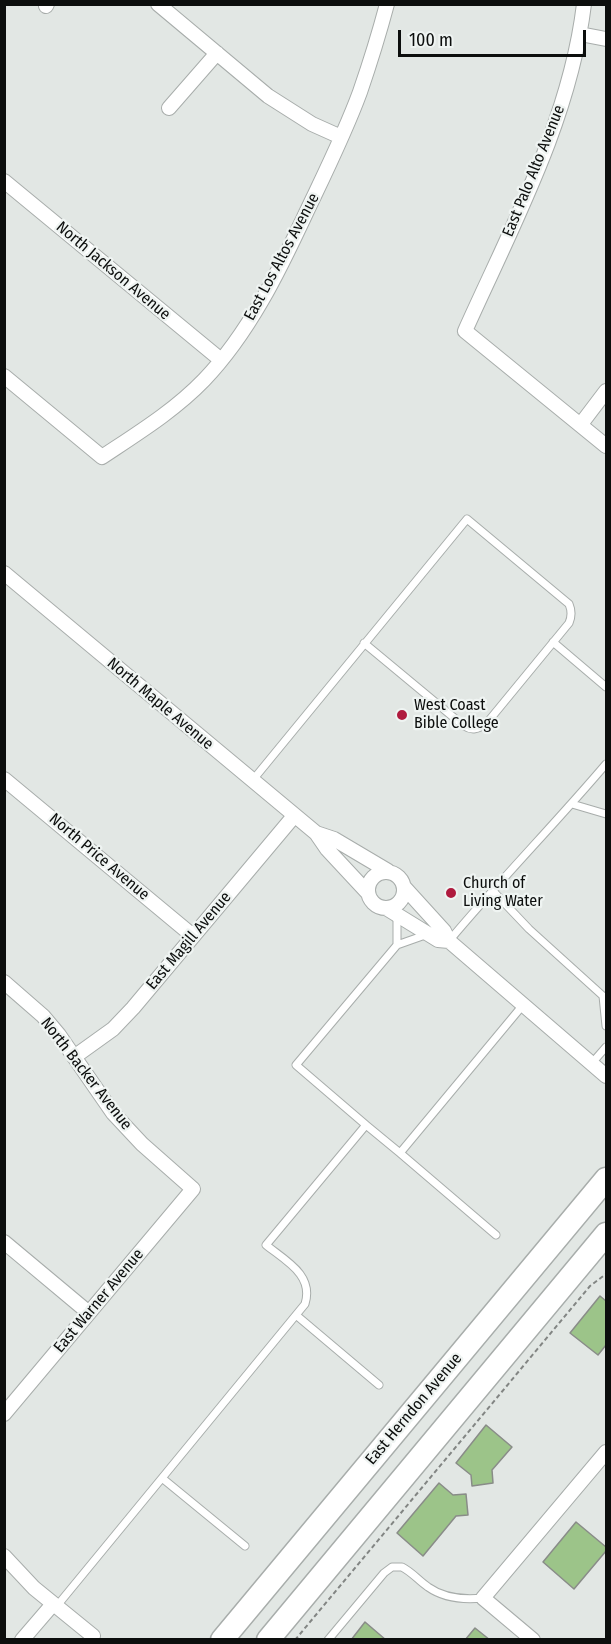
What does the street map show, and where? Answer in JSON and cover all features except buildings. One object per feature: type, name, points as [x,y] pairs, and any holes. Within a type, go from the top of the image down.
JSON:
[{"type":"main road","name":"East Herndon Avenue","points":[[222,1640],[606,1179]]},
{"type":"main road","points":[[268,1640],[606,1234]]},
{"type":"street","points":[[158,4],[291,112],[341,137]]},
{"type":"street","name":"East Los Altos Avenue","points":[[4,375],[102,457],[170,411],[204,379],[244,328],[285,258],[341,137],[370,63],[387,4]]},
{"type":"street","name":"East Palo Alto Avenue","points":[[581,424],[465,331],[543,157],[563,102],[580,34],[584,4]]},
{"type":"street","points":[[580,34],[606,39]]},
{"type":"street","points":[[169,108],[217,53]]},
{"type":"street","name":"North Jackson Avenue","points":[[4,181],[221,360]]},
{"type":"street","points":[[606,391],[581,424],[606,446]]},
{"type":"street","name":"North Maple Avenue","points":[[4,573],[316,833],[327,849],[368,892],[376,905],[392,911],[438,940],[449,941]]},
{"type":"street","name":"North Price Avenue","points":[[4,778],[193,936]]},
{"type":"street","name":"East Magill Avenue","points":[[74,1057],[123,1020],[294,816]]},
{"type":"street","name":"North Maple Avenue","points":[[316,833],[334,839],[399,877],[404,888],[444,931],[449,941],[606,1076]]},
{"type":"street","points":[[368,892],[373,876],[388,872]]},
{"type":"street","points":[[392,911],[392,907],[401,899],[404,888]]},
{"type":"street","name":"North Backer Avenue","points":[[4,982],[43,1016],[59,1035],[113,1113],[142,1144],[193,1189]]},
{"type":"street","name":"East Warner Avenue","points":[[4,1414],[193,1189]]},
{"type":"street","points":[[4,1242],[89,1313]]},
{"type":"street","points":[[533,1640],[483,1598],[606,1452]]},
{"type":"street","points":[[4,1556],[54,1605],[93,1636]]},
{"type":"street","points":[[22,1640],[54,1605]]},
{"type":"lane","points":[[252,781],[364,642],[467,519],[569,604],[572,616],[569,623],[486,724],[480,728],[470,729],[364,642]]},
{"type":"lane","points":[[553,642],[606,687]]},
{"type":"lane","points":[[449,941],[606,764]]},
{"type":"lane","points":[[572,804],[606,814]]},
{"type":"lane","points":[[492,890],[529,929],[603,996],[606,1026]]},
{"type":"lane","points":[[392,911],[397,945]]},
{"type":"lane","points":[[429,934],[397,945],[296,1065],[496,1235]]},
{"type":"lane","points":[[400,1154],[523,1005]]},
{"type":"lane","points":[[592,1063],[606,1047]]},
{"type":"lane","points":[[54,1605],[305,1304],[308,1295],[307,1283],[301,1273],[267,1245],[366,1125]]},
{"type":"lane","points":[[296,1315],[379,1385]]},
{"type":"lane","points":[[162,1478],[245,1546]]},
{"type":"lane","points":[[328,1640],[384,1573],[392,1567],[405,1568],[430,1588],[450,1597],[464,1600],[483,1598]]},
{"type":"path","points":[[295,1640],[590,1286],[606,1274]]},
{"type":"place","name":"West Coast Bible College","points":[[402,715]]},
{"type":"place","name":"Church of Living Water","points":[[451,893]]}]
